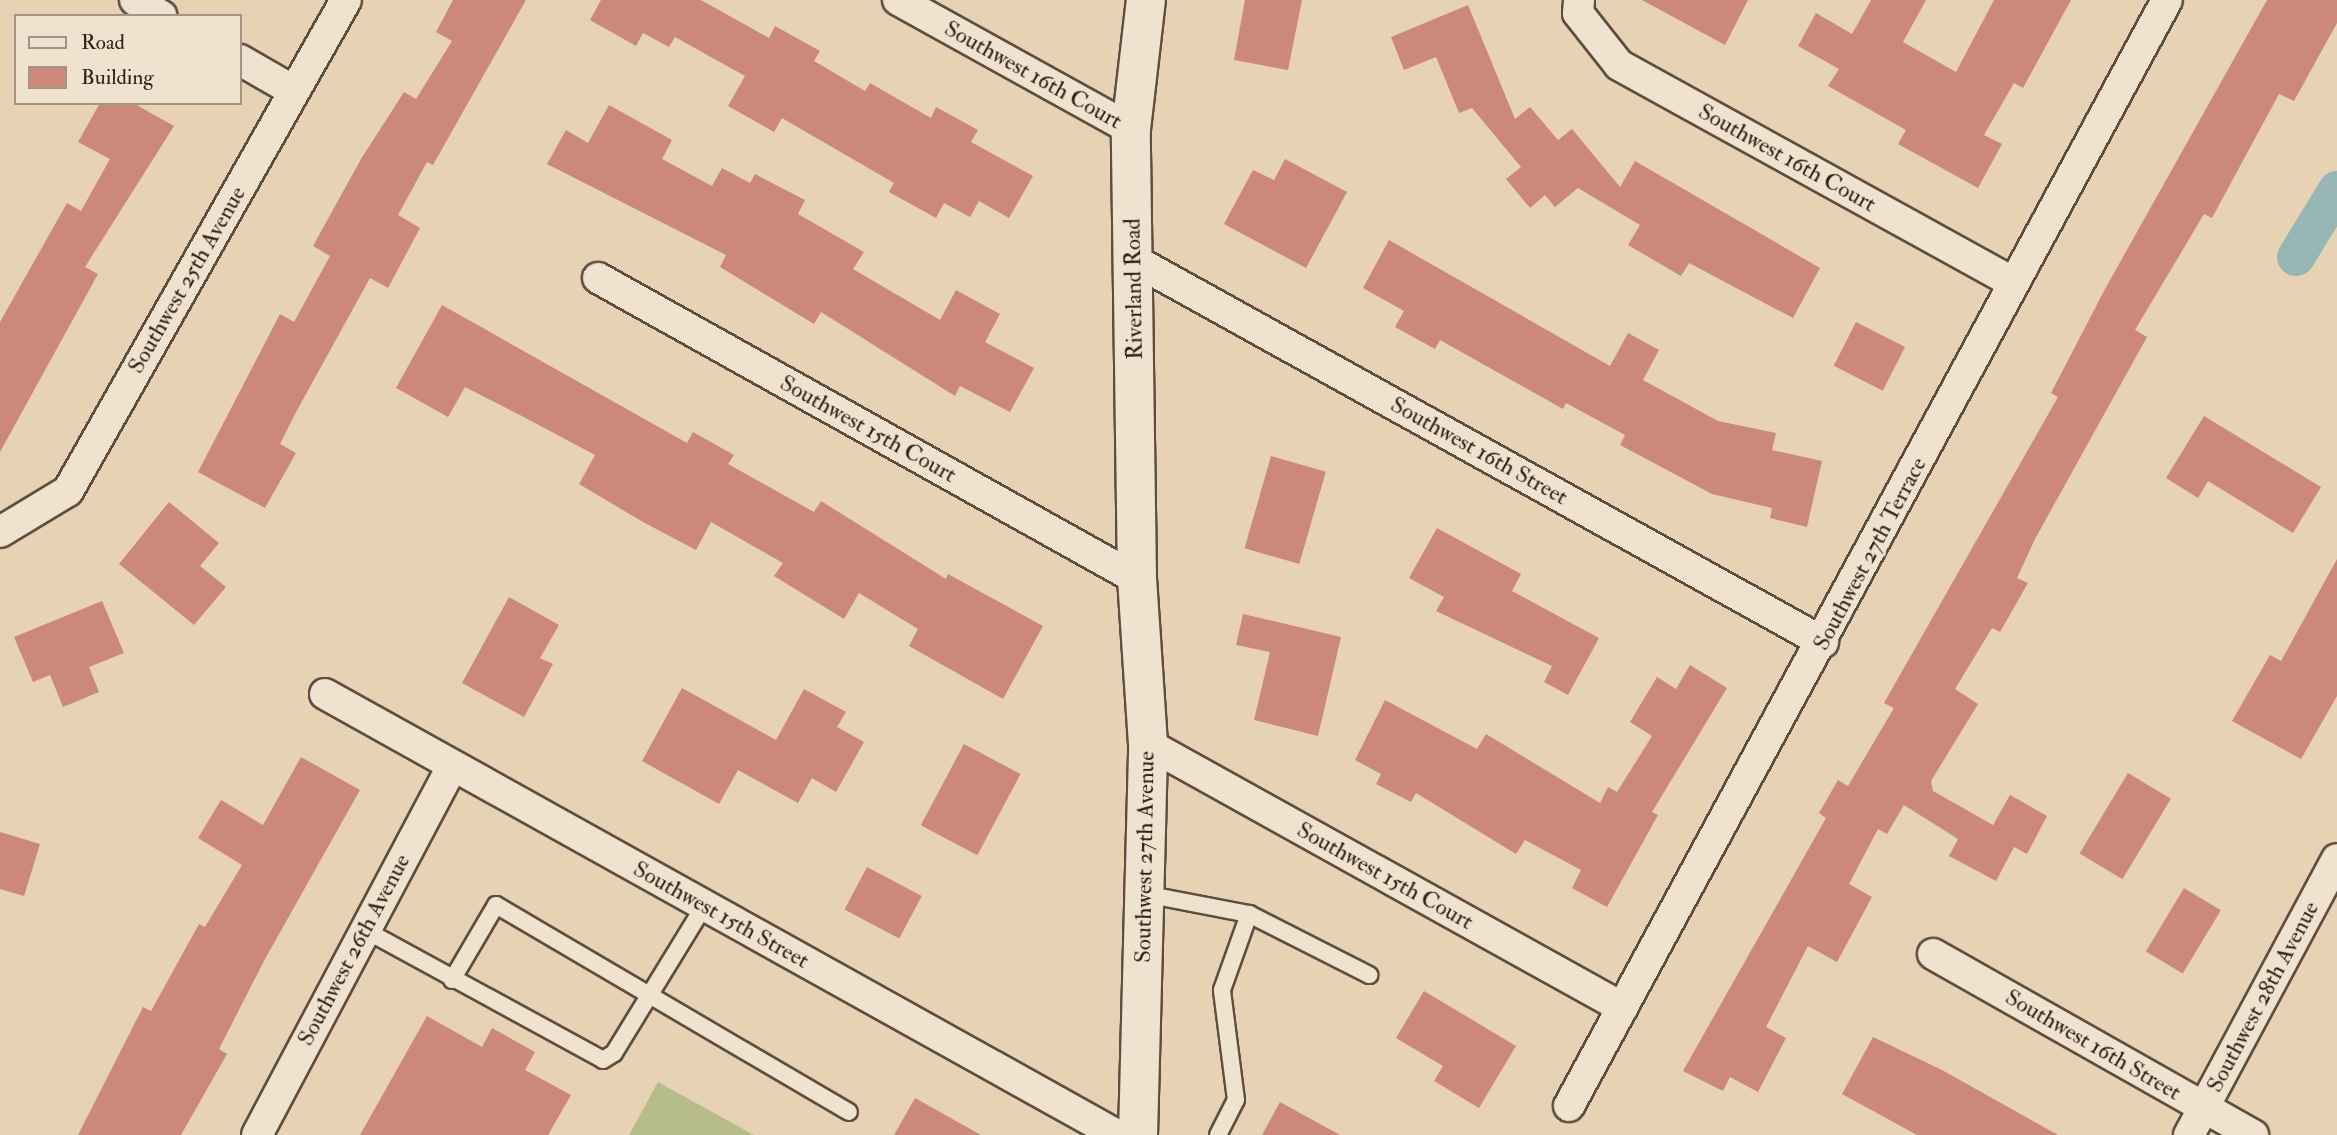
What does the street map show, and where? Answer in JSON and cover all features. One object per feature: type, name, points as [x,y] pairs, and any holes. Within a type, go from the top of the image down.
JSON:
[{"type":"street","points":[[135,0],[159,14]]},
{"type":"street","name":"Southwest 25th Avenue","points":[[0,532],[68,491],[346,0]]},
{"type":"street","name":"Southwest 16th Court","points":[[898,0],[1131,129]]},
{"type":"street","name":"Riverland Road","points":[[1138,579],[1131,129],[1146,0]]},
{"type":"street","name":"Southwest 27th Terrace","points":[[1569,1106],[1824,642],[2167,0]]},
{"type":"street","name":"Southwest 16th Court","points":[[1578,6],[1619,65],[2014,283]]},
{"type":"street","points":[[242,61],[294,91]]},
{"type":"street","name":"Southwest 16th Street","points":[[1134,260],[1824,642]]},
{"type":"street","name":"Southwest 15th Court","points":[[598,278],[1138,579]]},
{"type":"street","name":"Southwest 27th Avenue","points":[[1138,579],[1148,744],[1138,1135]]},
{"type":"street","name":"Southwest 15th Street","points":[[325,694],[1117,1135]]},
{"type":"street","name":"Southwest 15th Court","points":[[1148,744],[1623,1008]]},
{"type":"street","name":"Southwest 26th Avenue","points":[[257,1135],[452,766]]},
{"type":"street","name":"Southwest 28th Avenue","points":[[2189,1135],[2337,859]]},
{"type":"street","name":"Southwest 16th Street","points":[[1933,954],[2253,1135]]},
{"type":"lane","points":[[1144,894],[1249,914],[1369,975]]},
{"type":"lane","points":[[452,980],[496,905],[849,1112]]},
{"type":"lane","points":[[365,930],[452,980],[603,1060],[614,1053],[704,906]]},
{"type":"lane","points":[[1218,1135],[1236,1100],[1222,990],[1249,914]]},
{"type":"green space","points":[[658,1082],[754,1135],[629,1135]]},
{"type":"building","points":[[453,0],[526,0],[433,165],[427,162],[398,215],[420,228],[388,288],[370,278],[295,414],[280,444],[296,453],[265,508],[198,472],[280,314],[294,322],[330,256],[313,246],[361,159],[404,92],[416,99],[452,41],[436,32]]},
{"type":"building","points":[[601,0],[701,0],[769,38],[775,26],[820,51],[814,61],[865,91],[870,83],[931,118],[936,107],[978,130],[971,142],[1033,176],[1009,218],[979,201],[970,217],[944,203],[936,218],[889,192],[894,183],[782,118],[774,132],[728,106],[745,76],[675,37],[669,47],[643,33],[636,46],[590,20]]},
{"type":"building","points":[[1245,0],[1302,0],[1288,70],[1234,60]]},
{"type":"building","points":[[1642,0],[1748,0],[1725,45]]},
{"type":"building","points":[[1871,0],[1926,0],[1903,42],[1956,72],[1994,0],[2071,0],[2023,88],[2014,83],[1984,135],[2002,144],[1978,188],[1898,144],[1906,130],[1828,86],[1839,69],[1798,46],[1816,13],[1852,34]]},
{"type":"building","points":[[2267,0],[2337,0],[2337,23],[2294,101],[2279,94],[2212,218],[2204,214],[2135,330],[2147,337],[2035,539],[2017,578],[2028,583],[2000,632],[1992,628],[1955,689],[1978,704],[1931,781],[1933,791],[1993,825],[2010,795],[2047,816],[2027,854],[2014,847],[1996,881],[1949,856],[1958,839],[1904,805],[1887,834],[1878,829],[1849,884],[1872,897],[1837,962],[1808,946],[1766,1027],[1786,1038],[1758,1092],[1730,1077],[1723,1091],[1683,1071],[1826,818],[1819,813],[1838,780],[1848,786],[1894,708],[1884,703],[2058,397],[2051,393],[2105,289]]},
{"type":"building","points":[[1468,5],[1515,119],[1530,107],[1558,140],[1572,129],[1620,187],[1635,161],[1820,268],[1793,318],[1689,263],[1681,276],[1628,245],[1640,225],[1578,188],[1555,207],[1545,195],[1530,208],[1506,179],[1521,167],[1472,108],[1459,113],[1436,57],[1404,70],[1391,37]]},
{"type":"building","points":[[99,105],[137,105],[174,126],[85,267],[98,274],[0,452],[0,322],[67,203],[81,211],[110,159],[78,142]]},
{"type":"building","points":[[609,105],[672,140],[662,159],[712,186],[722,168],[750,183],[755,174],[805,200],[798,214],[864,252],[853,269],[940,320],[956,290],[1000,314],[985,342],[1034,368],[1010,412],[960,386],[955,396],[821,312],[814,324],[720,267],[726,255],[547,164],[566,130],[588,143]]},
{"type":"building","points":[[1285,159],[1347,192],[1306,268],[1224,224],[1253,170],[1274,180]]},
{"type":"building","points":[[1389,240],[1610,366],[1628,333],[1659,350],[1643,380],[1718,421],[1776,433],[1772,450],[1822,461],[1807,527],[1770,518],[1772,508],[1712,494],[1620,445],[1625,435],[1566,403],[1563,409],[1440,340],[1435,349],[1395,327],[1404,311],[1363,288]]},
{"type":"building","points":[[442,305],[687,443],[693,432],[734,455],[728,464],[814,512],[821,501],[946,579],[948,574],[1043,626],[1003,699],[909,646],[918,629],[859,593],[844,619],[774,576],[783,563],[711,522],[696,550],[643,522],[579,484],[595,455],[518,414],[465,387],[448,417],[396,388]]},
{"type":"building","points":[[1856,322],[1905,347],[1883,391],[1834,366]]},
{"type":"building","points":[[2204,416],[2321,487],[2293,533],[2208,481],[2198,498],[2166,478]]},
{"type":"building","points":[[1271,456],[1326,472],[1299,564],[1245,548]]},
{"type":"building","points":[[169,502],[219,543],[200,566],[226,587],[194,625],[119,564]]},
{"type":"building","points":[[1437,528],[1521,574],[1512,591],[1599,638],[1568,695],[1544,682],[1552,666],[1436,611],[1444,597],[1409,578]]},
{"type":"building","points":[[2337,559],[2337,696],[2301,759],[2232,721],[2270,655],[2281,661]]},
{"type":"building","points":[[509,597],[559,625],[540,658],[553,664],[524,717],[462,683]]},
{"type":"building","points":[[102,601],[124,653],[89,667],[99,692],[63,707],[50,675],[33,682],[14,637]]},
{"type":"building","points":[[1243,614],[1341,637],[1318,736],[1254,720],[1270,652],[1236,645]]},
{"type":"building","points":[[1690,665],[1727,688],[1652,812],[1658,815],[1607,907],[1572,888],[1581,870],[1525,840],[1516,854],[1416,793],[1411,802],[1376,784],[1381,774],[1355,760],[1385,700],[1477,749],[1486,734],[1600,803],[1608,787],[1617,792],[1652,736],[1630,722],[1657,677],[1676,689]]},
{"type":"building","points":[[682,688],[776,740],[804,689],[846,712],[837,727],[864,742],[836,792],[812,778],[798,803],[738,770],[719,804],[642,761]]},
{"type":"building","points":[[964,744],[1021,774],[977,855],[921,825]]},
{"type":"building","points":[[301,757],[360,790],[265,959],[219,1049],[227,1054],[181,1135],[78,1135],[143,1007],[151,1011],[199,924],[205,927],[242,865],[198,838],[221,800],[263,825]]},
{"type":"building","points":[[2128,773],[2171,799],[2122,879],[2080,854]]},
{"type":"building","points":[[0,832],[40,844],[24,896],[0,889]]},
{"type":"building","points":[[867,867],[922,896],[899,938],[844,909]]},
{"type":"building","points":[[2184,888],[2221,910],[2183,974],[2146,951]]},
{"type":"building","points":[[1424,991],[1516,1046],[1479,1108],[1434,1081],[1443,1066],[1396,1038]]},
{"type":"building","points":[[427,1016],[482,1047],[492,1028],[535,1052],[525,1070],[571,1095],[548,1135],[360,1135]]},
{"type":"building","points":[[1873,1037],[1942,1070],[2058,1135],[1917,1135],[1842,1094]]},
{"type":"building","points":[[915,1098],[981,1135],[894,1135]]},
{"type":"building","points":[[1280,1102],[1340,1135],[1262,1135]]},
{"type":"waterway","points":[[2296,257],[2337,190]]}]
